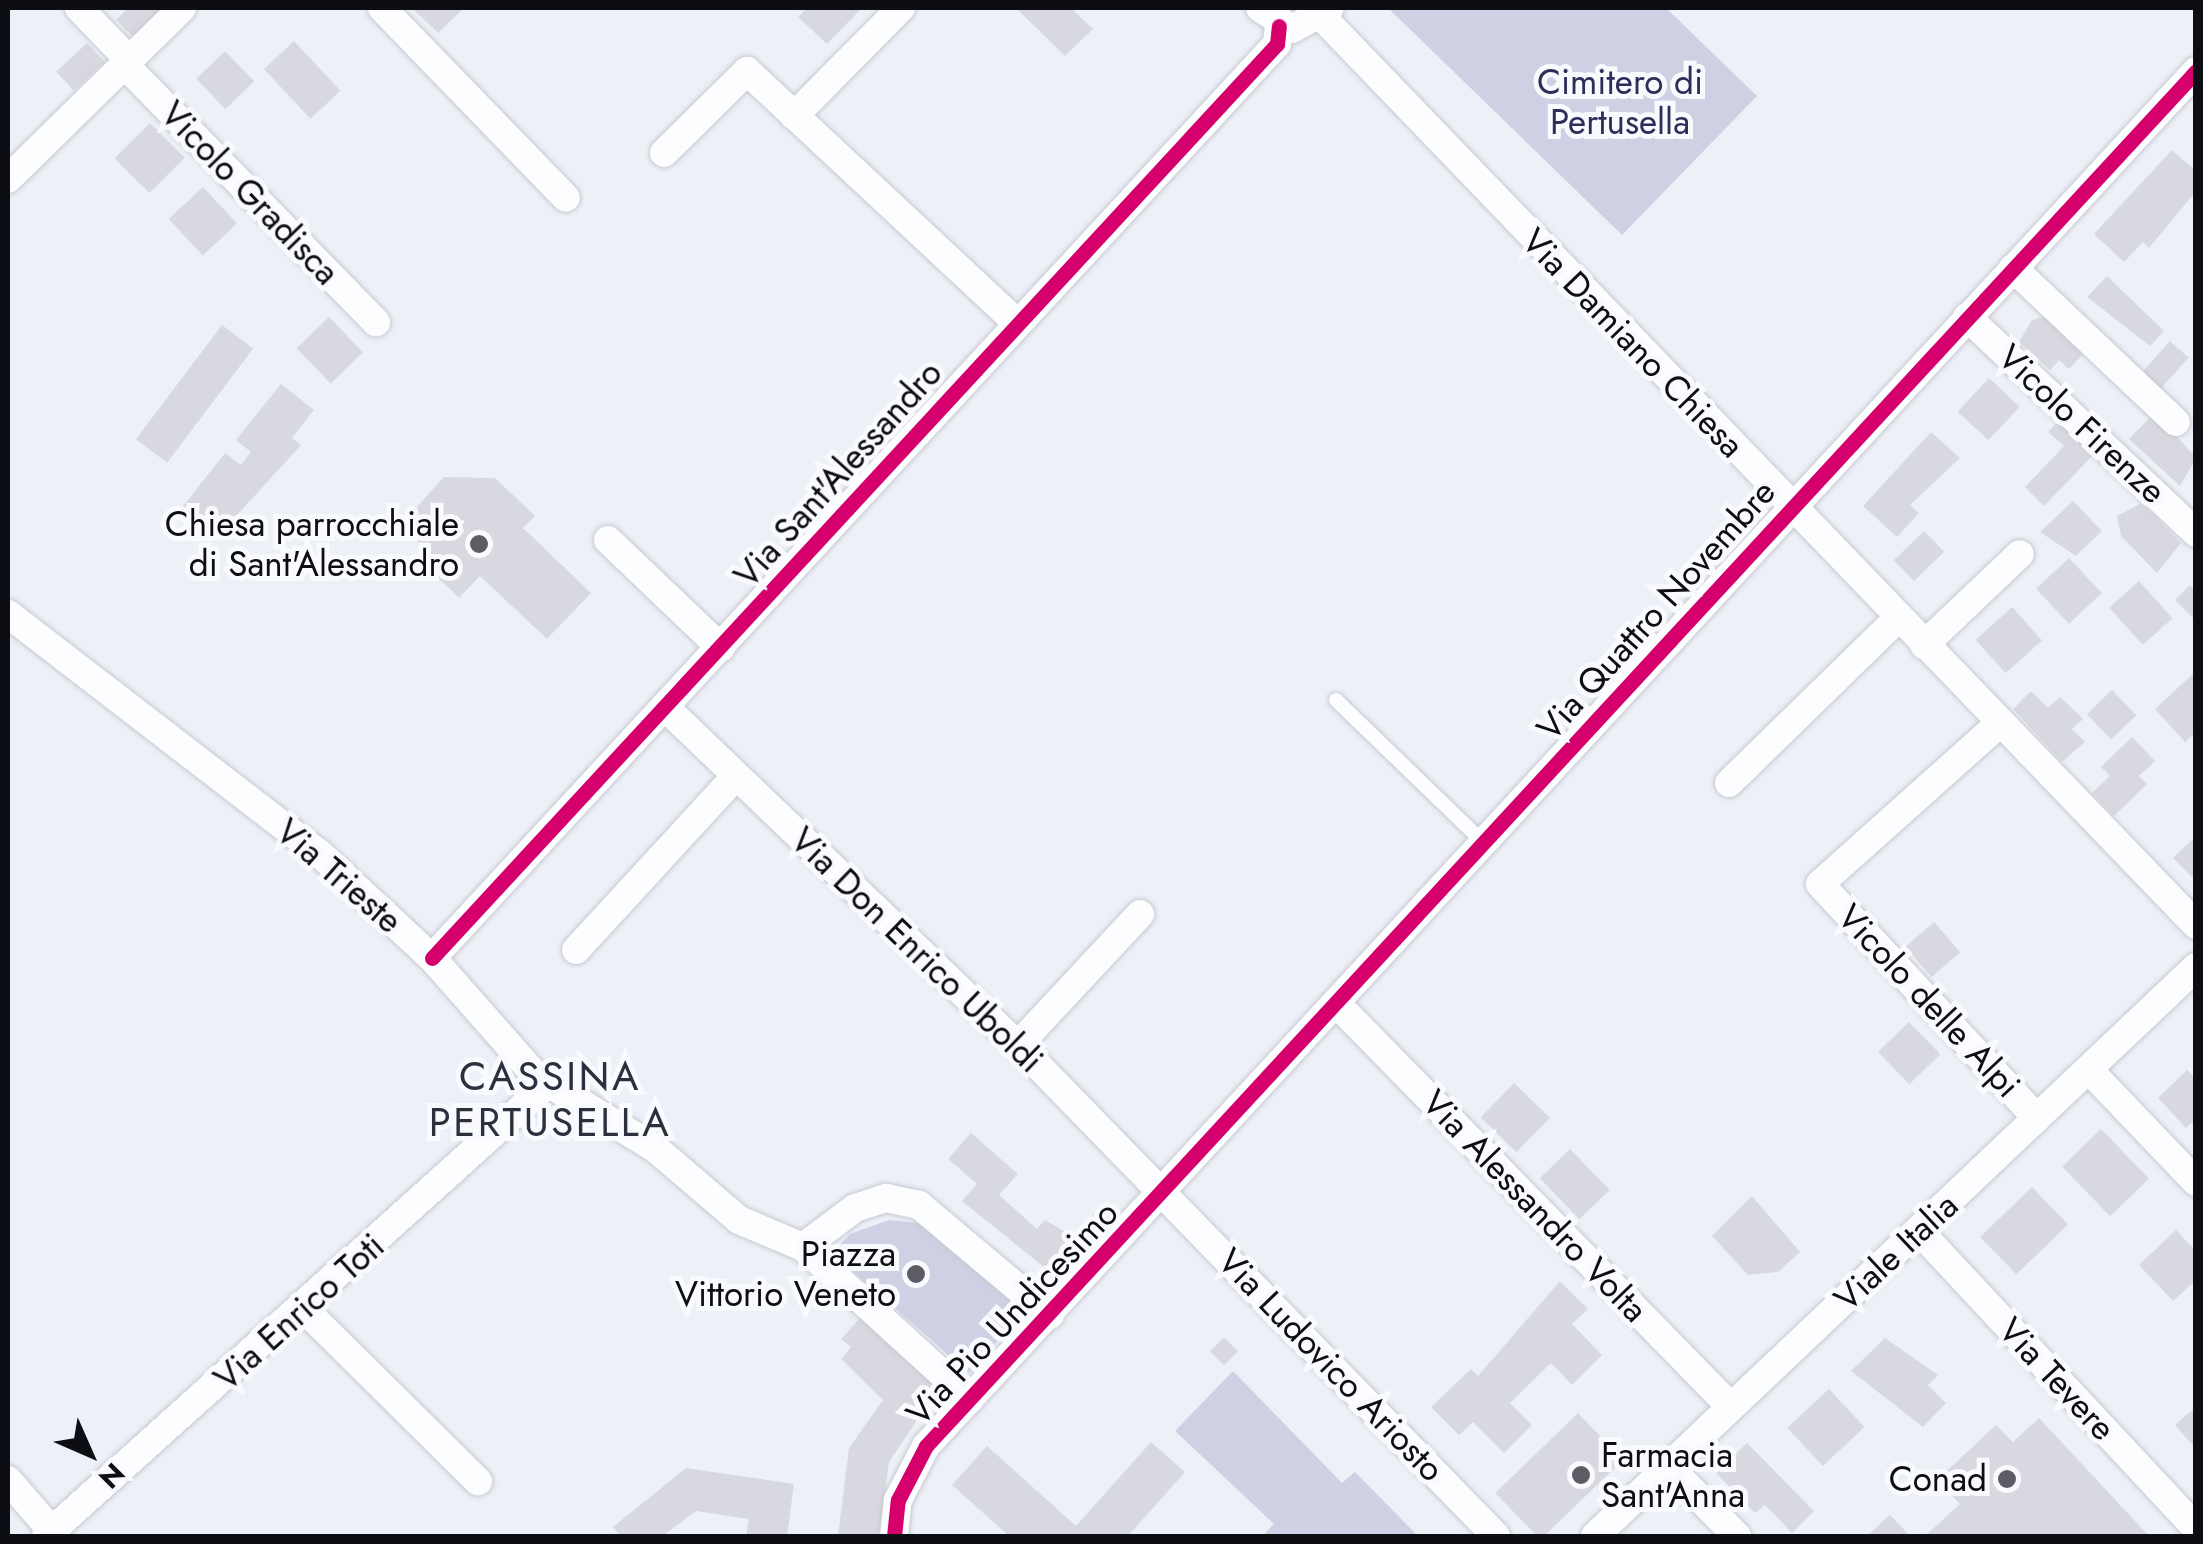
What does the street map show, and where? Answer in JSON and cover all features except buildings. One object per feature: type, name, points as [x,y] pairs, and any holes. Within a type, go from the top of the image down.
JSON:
[{"type":"street","name":"Vicolo Gradisca","points":[[79,8],[376,322]]},
{"type":"street","points":[[8,179],[182,8]]},
{"type":"street","points":[[382,8],[566,198]]},
{"type":"street","points":[[794,116],[901,8]]},
{"type":"street","points":[[1270,17],[1327,13]]},
{"type":"street","name":"Via Damiano Chiesa","points":[[1327,13],[1789,506],[2196,925]]},
{"type":"street","name":"Via Sant'Alessandro","points":[[432,958],[1278,44],[1270,17]]},
{"type":"street","points":[[664,153],[747,72],[1016,323]]},
{"type":"street","name":"Via Quattro Novembre","points":[[1166,1193],[1789,506],[2193,78]]},
{"type":"street","points":[[2014,268],[2176,422]]},
{"type":"street","name":"Vicolo Firenze","points":[[1968,317],[2196,533]]},
{"type":"street","points":[[608,540],[721,648]]},
{"type":"street","points":[[1924,645],[2020,554]]},
{"type":"street","name":"Via Trieste","points":[[8,614],[320,854],[432,958],[548,1084],[656,1149],[740,1220],[803,1247]]},
{"type":"street","points":[[1729,783],[1898,618]]},
{"type":"street","name":"Via Don Enrico Uboldi","points":[[666,708],[1018,1045],[1166,1193]]},
{"type":"street","name":"Vicolo delle Alpi","points":[[2000,723],[1820,884],[2036,1118]]},
{"type":"street","points":[[576,950],[736,776]]},
{"type":"street","points":[[1018,1045],[1140,914]]},
{"type":"street","name":"Viale Italia","points":[[1595,1536],[2196,967]]},
{"type":"street","name":"Via Alessandro Volta","points":[[1338,1005],[1731,1408]]},
{"type":"street","points":[[2089,1070],[2196,1182]]},
{"type":"street","name":"Via Enrico Toti","points":[[49,1534],[304,1309],[548,1084]]},
{"type":"street","name":"Via Pio Undicesimo","points":[[894,1536],[907,1478],[970,1399],[1166,1193]]},
{"type":"street","name":"Via Ludovico Ariosto","points":[[1166,1193],[1496,1536]]},
{"type":"street","points":[[970,1399],[803,1247],[855,1208],[886,1198],[920,1205],[1050,1315]]},
{"type":"street","name":"Via Tevere","points":[[1919,1231],[2196,1528]]},
{"type":"street","points":[[304,1309],[478,1480]]},
{"type":"street","points":[[1669,1468],[1737,1536]]},
{"type":"street","points":[[8,1480],[49,1534]]},
{"type":"lane","points":[[1336,700],[1484,844]]},
{"type":"green space","name":"Cimitero di Pertusella","points":[[1388,8],[1666,8],[1757,96],[1622,235]]},
{"type":"green space","points":[[889,1220],[927,1224],[1025,1310],[969,1373],[832,1253],[850,1234]]},
{"type":"green space","points":[[1233,1371],[1342,1483],[1355,1472],[1418,1536],[1262,1536],[1274,1524],[1175,1431]]},
{"type":"cycle path","points":[[432,958],[1277,44],[1279,26]]},
{"type":"cycle path","points":[[894,1536],[898,1500],[926,1446],[2196,71]]},
{"type":"place","name":"Chiesa parrocchiale di Sant'Alessandro","points":[[479,544]]},
{"type":"place","name":"Piazza Vittorio Veneto","points":[[916,1274]]},
{"type":"place","name":"Farmacia Sant'Anna","points":[[1581,1475]]},
{"type":"place","name":"Conad","points":[[2007,1479]]},
{"type":"district","name":"CASSINA PERTUSELLA","points":[[550,1099]]}]
